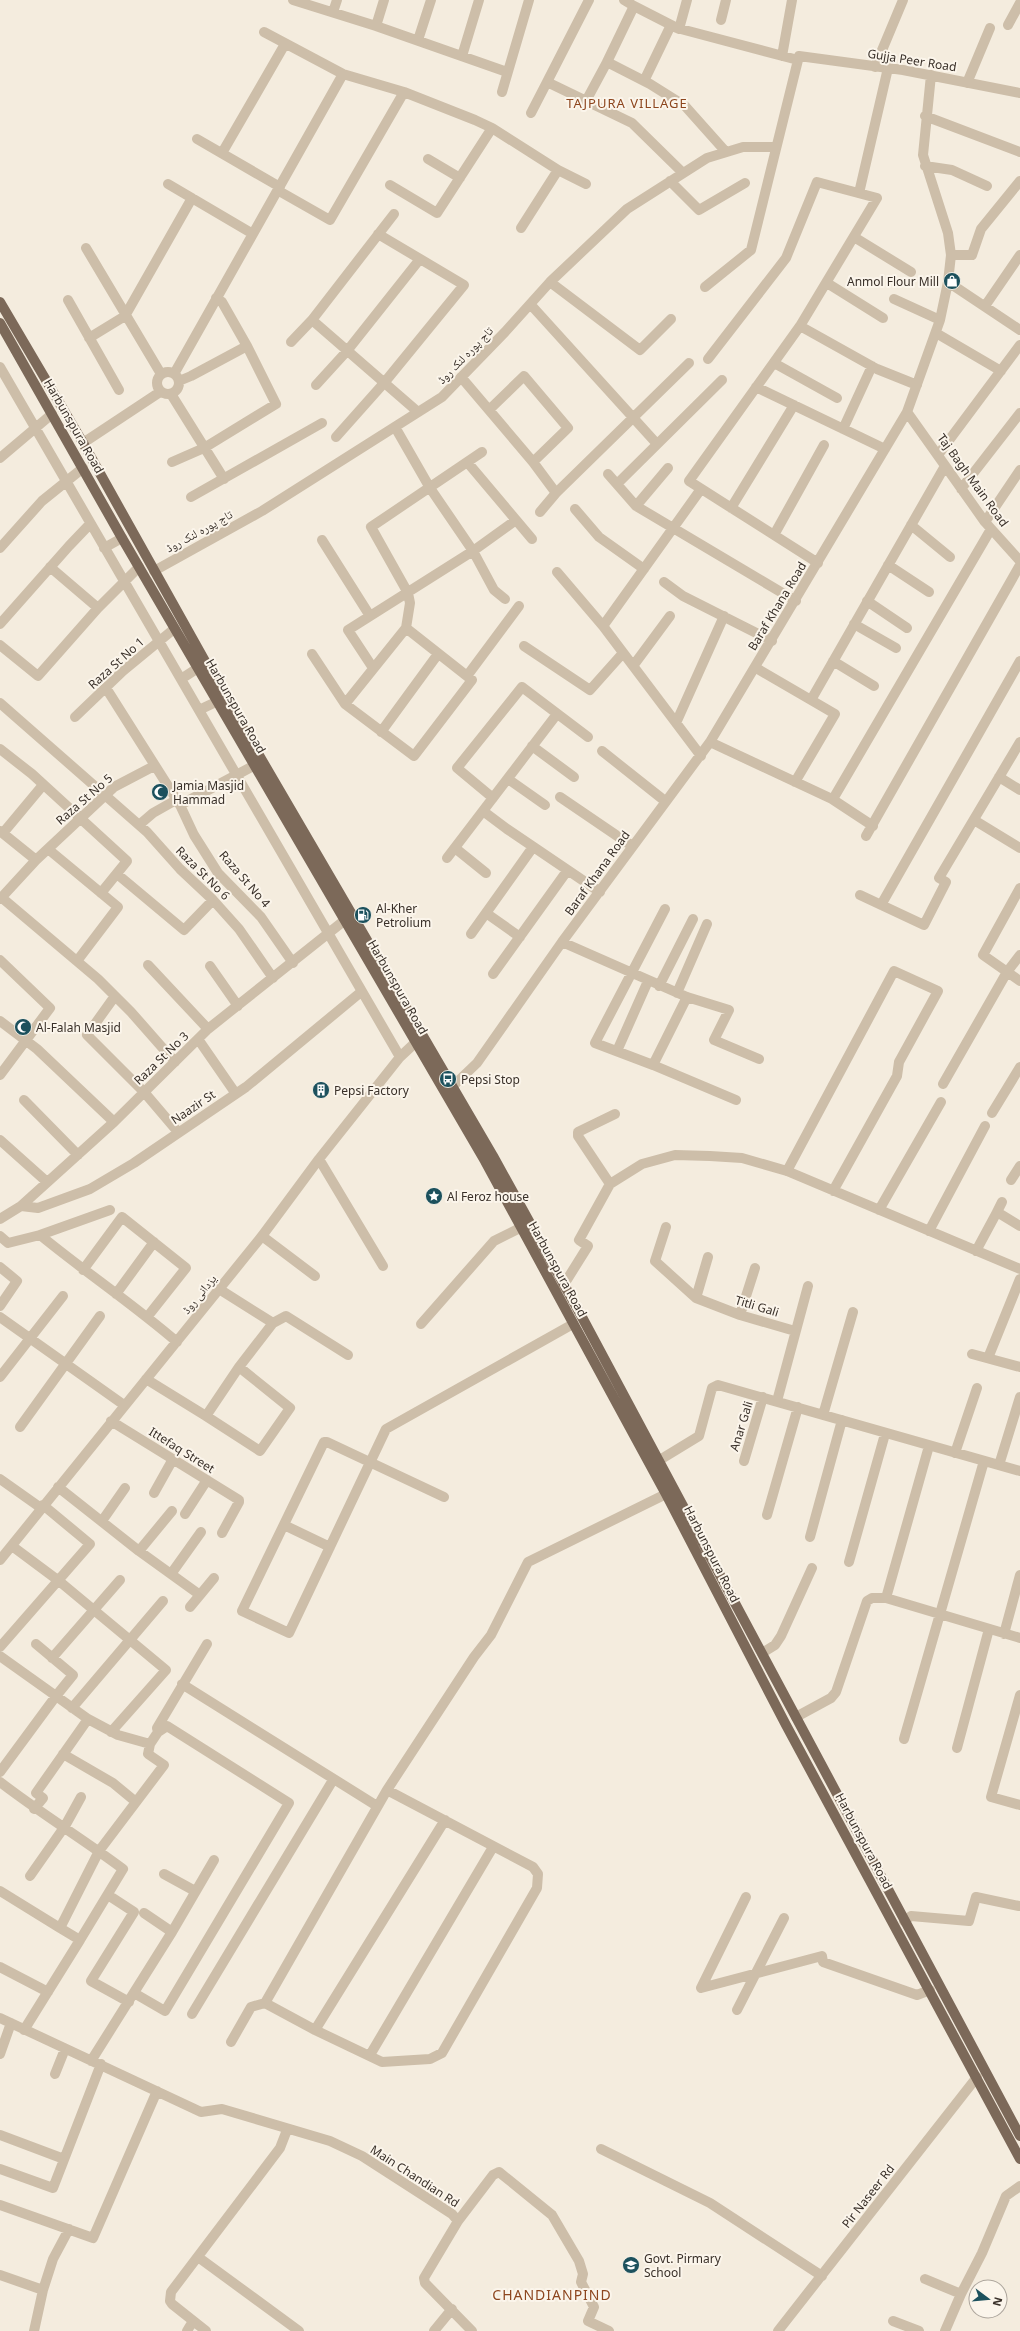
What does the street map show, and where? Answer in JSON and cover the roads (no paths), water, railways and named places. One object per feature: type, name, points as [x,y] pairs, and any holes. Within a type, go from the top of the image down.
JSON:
[{"type":"main road","name":"Harbunspura Road","points":[[0,302],[83,443],[314,856],[453,1086],[489,1158],[520,1228],[762,1653],[904,1921],[1018,2130]]},
{"type":"main road","name":"Harbunspura Road","points":[[0,323],[174,628],[255,765],[314,856],[344,920],[416,1042],[489,1158],[563,1286],[658,1461],[670,1492],[823,1794],[1020,2159]]},
{"type":"main road","points":[[174,628],[183,623]]},
{"type":"main road","points":[[823,1794],[833,1788]]},
{"type":"street","points":[[293,0],[418,40],[508,72]]},
{"type":"street","points":[[333,12],[337,0]]},
{"type":"street","points":[[376,26],[384,0]]},
{"type":"street","points":[[418,40],[432,0]]},
{"type":"street","points":[[462,56],[479,0]]},
{"type":"street","points":[[502,92],[529,0]]},
{"type":"street","points":[[531,113],[589,0]]},
{"type":"street","name":"Gujja Peer Road","points":[[624,0],[675,27],[782,56],[888,68],[1020,93]]},
{"type":"street","points":[[644,81],[675,27],[687,0]]},
{"type":"street","points":[[721,20],[726,0]]},
{"type":"street","points":[[782,56],[792,0]]},
{"type":"street","points":[[875,67],[903,0]]},
{"type":"street","points":[[1008,25],[1020,3]]},
{"type":"street","points":[[586,101],[634,6]]},
{"type":"street","points":[[967,83],[990,28]]},
{"type":"street","points":[[264,32],[344,74],[404,92],[492,128],[558,170],[586,184]]},
{"type":"street","points":[[222,153],[285,44]]},
{"type":"street","points":[[705,287],[751,250],[798,58]]},
{"type":"street","points":[[607,62],[644,81],[685,106],[726,152]]},
{"type":"street","points":[[858,193],[888,68]]},
{"type":"street","points":[[171,394],[176,390],[176,377],[216,298],[280,189],[344,74]]},
{"type":"street","name":"Baraf Khana Road","points":[[453,1086],[477,1063],[632,846],[701,756],[756,668],[907,412],[940,320],[948,282],[951,255],[948,233],[925,166],[923,155],[925,116],[931,75]]},
{"type":"street","points":[[548,82],[632,123],[683,173]]},
{"type":"street","points":[[196,139],[222,153],[330,220],[404,92]]},
{"type":"street","points":[[925,116],[1020,152]]},
{"type":"street","points":[[390,185],[437,213],[492,128]]},
{"type":"street","name":"تاج پورہ لنک روڈ","points":[[154,571],[262,511],[442,397],[531,305],[550,282],[627,209],[707,158],[743,147],[776,148]]},
{"type":"street","points":[[428,159],[460,178]]},
{"type":"street","points":[[925,166],[952,170],[987,186]]},
{"type":"street","points":[[521,228],[558,170]]},
{"type":"street","points":[[670,181],[699,210],[745,183]]},
{"type":"street","points":[[951,255],[972,255],[981,229],[1020,181]]},
{"type":"street","points":[[708,359],[786,258],[817,182],[877,198],[800,326],[689,481],[818,563]]},
{"type":"street","points":[[168,184],[253,234]]},
{"type":"street","points":[[89,338],[125,316],[192,198]]},
{"type":"street","points":[[291,342],[312,320],[394,214]]},
{"type":"street","points":[[336,437],[384,383],[464,285],[378,234]]},
{"type":"street","points":[[854,237],[910,272]]},
{"type":"street","points":[[86,248],[125,316],[161,374]]},
{"type":"street","points":[[985,306],[1020,255]]},
{"type":"street","points":[[316,385],[347,351],[420,259]]},
{"type":"street","points":[[550,282],[640,350],[671,319]]},
{"type":"street","points":[[948,282],[1020,330]]},
{"type":"street","points":[[827,283],[883,318]]},
{"type":"street","points":[[172,462],[204,448],[276,404],[247,346],[222,302],[216,298]]},
{"type":"street","points":[[894,299],[940,320]]},
{"type":"street","points":[[68,300],[119,390]]},
{"type":"street","points":[[531,305],[657,444]]},
{"type":"street","points":[[312,320],[418,412]]},
{"type":"street","points":[[800,326],[872,366],[917,385]]},
{"type":"street","points":[[936,333],[1001,371]]},
{"type":"street","points":[[938,455],[1020,345]]},
{"type":"street","points":[[160,392],[156,383],[161,374],[165,372],[176,377],[247,346]]},
{"type":"street","points":[[540,512],[556,493],[689,363]]},
{"type":"street","points":[[774,363],[837,398]]},
{"type":"street","points":[[843,429],[872,366]]},
{"type":"street","points":[[0,367],[400,1057]]},
{"type":"street","points":[[489,410],[524,376],[568,428],[533,462]]},
{"type":"street","points":[[461,377],[533,462],[556,493]]},
{"type":"street","points":[[617,484],[722,380]]},
{"type":"street","points":[[756,387],[885,449]]},
{"type":"street","points":[[83,443],[160,392],[171,394],[224,479]]},
{"type":"street","points":[[732,508],[794,406]]},
{"type":"street","name":"Taj Bagh Main Road","points":[[907,412],[988,526],[1020,561]]},
{"type":"street","points":[[961,489],[1020,413]]},
{"type":"street","points":[[0,458],[52,414]]},
{"type":"street","points":[[191,497],[322,423]]},
{"type":"street","points":[[395,427],[430,488],[472,551],[494,590],[505,599]]},
{"type":"street","points":[[774,536],[824,445]]},
{"type":"street","points":[[345,704],[406,628],[410,603],[408,593],[371,527],[468,463],[482,452]]},
{"type":"street","points":[[468,463],[532,539]]},
{"type":"street","points":[[811,700],[945,466]]},
{"type":"street","points":[[0,548],[42,501],[83,468]]},
{"type":"street","points":[[636,506],[668,468]]},
{"type":"street","points":[[833,799],[1020,470]]},
{"type":"street","points":[[608,474],[636,506],[674,527],[796,601]]},
{"type":"street","points":[[603,626],[701,489]]},
{"type":"street","points":[[575,509],[599,537],[644,569]]},
{"type":"street","points":[[373,668],[348,630],[408,593],[516,520]]},
{"type":"street","points":[[0,624],[90,524]]},
{"type":"street","points":[[911,525],[950,557]]},
{"type":"street","points":[[104,548],[122,538]]},
{"type":"street","points":[[322,540],[370,616]]},
{"type":"street","points":[[888,565],[929,592]]},
{"type":"street","points":[[866,836],[1020,566]]},
{"type":"street","points":[[50,567],[98,608]]},
{"type":"street","points":[[0,645],[38,676],[98,608],[139,567]]},
{"type":"street","points":[[557,572],[603,626],[701,756]]},
{"type":"street","points":[[664,582],[683,596],[772,641]]},
{"type":"street","points":[[867,601],[907,628]]},
{"type":"street","points":[[467,676],[519,606]]},
{"type":"street","points":[[633,666],[670,616]]},
{"type":"street","points":[[676,723],[724,616]]},
{"type":"street","points":[[854,624],[896,648]]},
{"type":"street","name":"Raza St No 1","points":[[75,717],[174,628]]},
{"type":"street","points":[[312,654],[345,704],[414,756],[472,680],[406,628]]},
{"type":"street","points":[[524,646],[590,690],[623,653]]},
{"type":"street","points":[[381,732],[438,654]]},
{"type":"street","points":[[833,661],[874,686]]},
{"type":"street","points":[[881,905],[1020,661]]},
{"type":"street","points":[[181,679],[198,668]]},
{"type":"street","points":[[756,668],[835,714],[795,782]]},
{"type":"street","points":[[493,798],[453,766],[522,687],[588,737]]},
{"type":"street","name":"Raza St No 4","points":[[106,688],[178,802],[194,835],[218,873],[261,917],[293,963]]},
{"type":"street","points":[[199,710],[218,701]]},
{"type":"street","name":"Raza St No 6","points":[[0,702],[138,825],[180,869],[213,900],[239,929],[273,978]]},
{"type":"street","points":[[447,858],[557,714]]},
{"type":"street","points":[[710,742],[833,799],[873,826]]},
{"type":"street","points":[[860,895],[924,925],[946,882],[939,878],[1020,742]]},
{"type":"street","points":[[532,746],[574,777]]},
{"type":"street","points":[[0,749],[43,785],[127,861],[101,893]]},
{"type":"street","points":[[602,752],[666,801]]},
{"type":"street","points":[[138,825],[152,812],[236,776],[255,765]]},
{"type":"street","name":"Raza St No 5","points":[[1,894],[114,787],[154,766]]},
{"type":"street","points":[[999,777],[1020,790]]},
{"type":"street","points":[[508,779],[545,805]]},
{"type":"street","points":[[36,860],[1,832],[43,785]]},
{"type":"street","points":[[560,797],[632,846]]},
{"type":"street","points":[[484,811],[567,871],[600,892]]},
{"type":"street","points":[[974,820],[1020,848]]},
{"type":"street","points":[[471,934],[533,847]]},
{"type":"street","points":[[455,848],[486,873]]},
{"type":"street","points":[[48,849],[118,907],[77,961]]},
{"type":"street","points":[[492,974],[567,871]]},
{"type":"street","points":[[117,874],[184,930],[213,900]]},
{"type":"street","points":[[1020,888],[983,955],[1020,981]]},
{"type":"street","points":[[1,894],[115,996],[175,1062]]},
{"type":"street","points":[[665,909],[632,975],[595,1042],[736,1100]]},
{"type":"street","points":[[486,913],[520,937]]},
{"type":"street","points":[[659,986],[693,919]]},
{"type":"street","name":"Raza St No 3","points":[[2,1215],[21,1206],[114,1122],[208,1029],[328,935],[344,920]]},
{"type":"street","points":[[677,993],[707,924]]},
{"type":"street","points":[[562,942],[659,986],[687,997],[729,1010],[714,1040],[759,1059]]},
{"type":"street","points":[[943,1084],[1007,972],[1020,955]]},
{"type":"street","points":[[0,960],[50,1008],[0,1075]]},
{"type":"street","points":[[148,965],[208,1029]]},
{"type":"street","points":[[210,966],[238,1006]]},
{"type":"street","points":[[787,1171],[894,971],[938,991],[899,1062],[897,1076],[833,1192]]},
{"type":"street","points":[[618,1051],[648,981]]},
{"type":"street","name":"Naazir St","points":[[21,1206],[38,1208],[90,1189],[236,1094],[361,992]]},
{"type":"street","points":[[115,996],[87,1035],[144,1092],[178,1132]]},
{"type":"street","points":[[653,1065],[687,997]]},
{"type":"street","points":[[0,1021],[26,1040],[114,1122]]},
{"type":"street","points":[[198,1039],[236,1094]]},
{"type":"street","name":"یزدانی روڈ","points":[[0,1560],[262,1236],[319,1159],[400,1057],[416,1042]]},
{"type":"street","points":[[992,1113],[1020,1067]]},
{"type":"street","points":[[24,1100],[78,1154]]},
{"type":"street","points":[[879,1210],[941,1102]]},
{"type":"street","points":[[610,1184],[578,1136],[578,1132],[615,1114]]},
{"type":"street","points":[[929,1231],[984,1126]]},
{"type":"street","points":[[0,1140],[47,1182]]},
{"type":"street","points":[[563,1286],[588,1246],[579,1240],[610,1184],[642,1164],[675,1156],[742,1158],[787,1171],[833,1192],[1020,1269]]},
{"type":"street","points":[[319,1159],[384,1266]]},
{"type":"street","points":[[1011,1180],[1020,1166]]},
{"type":"street","points":[[976,1251],[1002,1202]]},
{"type":"street","points":[[0,1236],[8,1243],[40,1235],[110,1210]]},
{"type":"street","points":[[997,1212],[1020,1226]]},
{"type":"street","points":[[83,1270],[122,1217],[186,1268],[148,1316]]},
{"type":"street","name":"Titli Gali","points":[[666,1227],[655,1261],[696,1298],[740,1315],[795,1331]]},
{"type":"street","points":[[421,1324],[494,1241],[520,1228]]},
{"type":"street","points":[[40,1235],[83,1270],[148,1316],[177,1342]]},
{"type":"street","points":[[262,1236],[315,1276]]},
{"type":"street","points":[[116,1294],[154,1242]]},
{"type":"street","points":[[696,1298],[708,1257]]},
{"type":"street","points":[[0,1267],[17,1281],[0,1306]]},
{"type":"street","points":[[740,1315],[755,1268]]},
{"type":"street","points":[[988,1358],[1020,1279]]},
{"type":"street","points":[[777,1401],[808,1286]]},
{"type":"street","points":[[219,1289],[273,1323]]},
{"type":"street","points":[[0,1378],[63,1296]]},
{"type":"street","points":[[823,1415],[853,1312]]},
{"type":"street","points":[[20,1427],[67,1364],[100,1316]]},
{"type":"street","points":[[206,1416],[239,1367],[273,1323],[286,1316],[348,1355]]},
{"type":"street","points":[[0,1317],[30,1340],[67,1364],[124,1405]]},
{"type":"street","points":[[444,1497],[370,1462],[324,1442],[243,1609],[243,1613],[289,1633],[370,1462],[386,1429],[394,1423],[574,1324]]},
{"type":"street","points":[[972,1354],[1020,1367]]},
{"type":"street","points":[[146,1378],[260,1451],[290,1408],[239,1367]]},
{"type":"street","points":[[658,1461],[699,1436],[714,1385],[763,1397],[885,1434],[1020,1471]]},
{"type":"street","points":[[954,1453],[977,1388]]},
{"type":"street","name":"Anar Gali","points":[[744,1461],[763,1397]]},
{"type":"street","points":[[999,1466],[1020,1397]]},
{"type":"street","points":[[767,1515],[798,1407]]},
{"type":"street","points":[[810,1537],[842,1420]]},
{"type":"street","name":"Ittefaq Street","points":[[111,1421],[240,1501],[222,1533]]},
{"type":"street","points":[[849,1562],[885,1434]]},
{"type":"street","points":[[886,1598],[929,1446]]},
{"type":"street","points":[[154,1493],[173,1459]]},
{"type":"street","points":[[904,1739],[984,1461]]},
{"type":"street","points":[[0,1479],[42,1507],[90,1544],[0,1647]]},
{"type":"street","points":[[185,1514],[207,1480]]},
{"type":"street","points":[[58,1487],[139,1551],[200,1595]]},
{"type":"street","points":[[102,1521],[125,1488]]},
{"type":"street","points":[[231,2042],[251,2007],[265,2003],[387,1790],[474,1657],[491,1635],[528,1562],[670,1492]]},
{"type":"street","points":[[139,1551],[172,1511]]},
{"type":"street","points":[[284,1525],[330,1547]]},
{"type":"street","points":[[171,1574],[202,1532]]},
{"type":"street","points":[[12,1546],[59,1581],[166,1670],[111,1732]]},
{"type":"street","points":[[762,1653],[775,1645],[781,1636],[812,1568]]},
{"type":"street","points":[[1004,1634],[1020,1575]]},
{"type":"street","points":[[190,1607],[214,1578]]},
{"type":"street","points":[[52,1658],[120,1580]]},
{"type":"street","points":[[796,1717],[831,1698],[836,1692],[867,1602],[872,1598],[886,1598],[1020,1638]]},
{"type":"street","points":[[72,1708],[163,1601]]},
{"type":"street","points":[[957,1748],[989,1629]]},
{"type":"street","points":[[0,1772],[72,1676],[36,1644]]},
{"type":"street","points":[[158,1732],[157,1728],[207,1644]]},
{"type":"street","points":[[0,1656],[88,1719],[111,1732],[150,1744]]},
{"type":"street","points":[[182,1684],[333,1780],[378,1806]]},
{"type":"street","points":[[1020,1695],[991,1797],[1020,1805]]},
{"type":"street","points":[[34,1809],[43,1798],[36,1793],[88,1719]]},
{"type":"street","points":[[60,1928],[99,1851],[164,1765],[148,1754],[150,1744],[158,1732],[167,1726],[289,1803],[165,2011],[92,1981],[134,1912],[108,1895]]},
{"type":"street","points":[[63,1754],[113,1783],[136,1802]]},
{"type":"street","points":[[192,2014],[333,1780]]},
{"type":"street","points":[[0,1782],[34,1809],[65,1826],[123,1869],[24,2030]]},
{"type":"street","points":[[265,2003],[315,2030],[382,2062],[430,2059],[442,2053],[537,1888],[538,1874],[533,1867],[387,1790]]},
{"type":"street","points":[[30,1876],[65,1826],[81,1797]]},
{"type":"street","points":[[315,2030],[445,1820]]},
{"type":"street","points":[[370,2055],[493,1846]]},
{"type":"street","points":[[0,2169],[53,2188],[96,2062],[131,1997],[172,1932],[214,1860]]},
{"type":"street","points":[[164,1874],[196,1891]]},
{"type":"street","points":[[0,1891],[80,1940]]},
{"type":"street","points":[[746,1897],[701,1988],[822,1956],[823,1962],[917,1995],[930,1990]]},
{"type":"street","points":[[904,1921],[912,1916],[969,1921],[976,1897],[1019,1906]]},
{"type":"street","points":[[144,1913],[172,1932]]},
{"type":"street","points":[[737,2010],[784,1918]]},
{"type":"street","points":[[0,1967],[48,1992]]},
{"type":"street","name":"Main Chandian Rd","points":[[0,2018],[201,2112],[222,2109],[287,2130],[330,2141],[362,2156],[452,2214],[458,2221],[493,2175],[499,2172],[516,2184],[552,2215],[564,2233],[579,2261],[583,2274],[581,2282],[594,2307],[588,2321],[609,2331]]},
{"type":"street","points":[[0,2054],[11,2023]]},
{"type":"street","points":[[55,2074],[65,2049]]},
{"type":"street","name":"Pir Naseer Rd","points":[[778,2331],[977,2077]]},
{"type":"street","points":[[0,2205],[93,2238],[157,2091]]},
{"type":"street","points":[[206,2331],[172,2304],[170,2297],[171,2292],[280,2148],[287,2130]]},
{"type":"street","points":[[0,2135],[64,2159]]},
{"type":"street","points":[[601,2149],[710,2203],[822,2276]]},
{"type":"street","points":[[945,2331],[961,2294],[982,2253],[1006,2196],[1020,2186]]},
{"type":"street","points":[[458,2221],[424,2278],[425,2283],[472,2331]]},
{"type":"street","points":[[34,2331],[43,2290],[53,2259],[69,2229]]},
{"type":"street","points":[[198,2257],[299,2331]]},
{"type":"street","points":[[0,2275],[43,2290]]},
{"type":"street","points":[[925,2279],[961,2294]]},
{"type":"street","points":[[434,2331],[452,2309]]},
{"type":"street","points":[[187,2331],[193,2321]]},
{"type":"street","points":[[893,2321],[919,2331]]},
{"type":"place","name":"Anmol Flour Mill","points":[[952,281]]},
{"type":"place","name":"Jamia Masjid Hammad","points":[[160,792]]},
{"type":"place","name":"Al-Kher Petrolium","points":[[363,915]]},
{"type":"place","name":"Al-Falah Masjid","points":[[23,1027]]},
{"type":"place","name":"Pepsi Stop","points":[[448,1079]]},
{"type":"place","name":"Pepsi Factory","points":[[321,1090]]},
{"type":"place","name":"Al Feroz house","points":[[434,1196]]},
{"type":"place","name":"Govt. Pirmary School","points":[[631,2265]]},
{"type":"district","name":"TAJPURA VILLAGE","points":[[627,103]]},
{"type":"district","name":"CHANDIANPIND","points":[[552,2294]]}]
